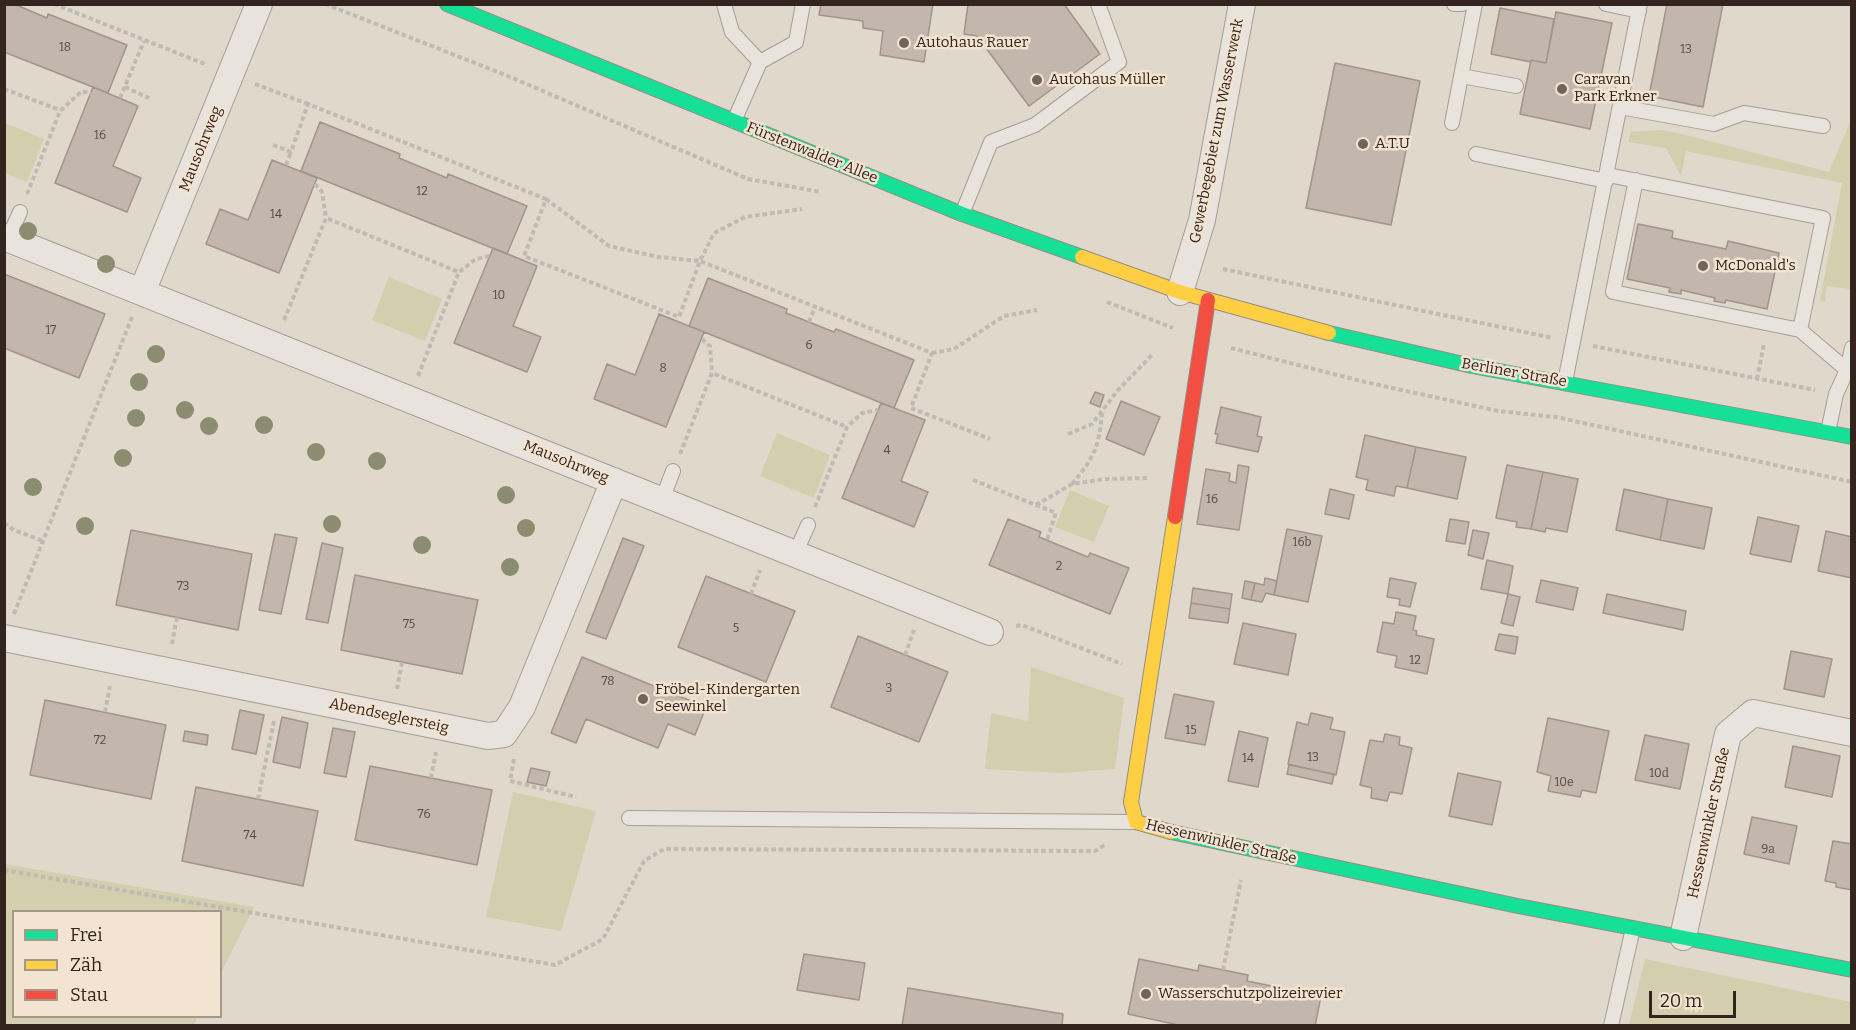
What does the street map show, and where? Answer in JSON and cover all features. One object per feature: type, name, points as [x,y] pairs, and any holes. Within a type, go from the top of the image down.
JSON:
[{"type":"main road","name":"Fürstenwalder Allee","points":[[447,4],[962,214],[1180,292]]},
{"type":"main road","name":"Berliner Straße","points":[[1180,292],[1397,350],[1851,437]]},
{"type":"main road","name":"Hessenwinkler Straße","points":[[1208,300],[1131,802],[1136,822],[1189,837],[1514,905],[1851,970]]},
{"type":"street","name":"Mausohrweg","points":[[139,300],[260,4]]},
{"type":"street","name":"Gewerbegebiet zum Wasserwerk","points":[[1180,292],[1202,220],[1242,4]]},
{"type":"street","name":"Mausohrweg","points":[[6,238],[139,300],[274,345],[990,632]]},
{"type":"street","name":"Abendseglersteig","points":[[8,630],[488,736],[504,734],[522,707],[614,481]]},
{"type":"street","name":"Hessenwinkler Straße","points":[[1683,937],[1728,734],[1753,713],[1851,733]]},
{"type":"lane","points":[[724,4],[732,32],[760,62]]},
{"type":"lane","points":[[734,121],[760,62],[796,42],[803,4]]},
{"type":"lane","points":[[962,214],[991,142],[1035,124],[1119,62],[1098,4]]},
{"type":"lane","points":[[1454,4],[1462,4]]},
{"type":"lane","points":[[1452,123],[1475,4]]},
{"type":"lane","points":[[1565,382],[1639,8],[1606,4]]},
{"type":"lane","points":[[1461,76],[1515,86]]},
{"type":"lane","points":[[1620,107],[1714,124],[1744,113],[1823,126]]},
{"type":"lane","points":[[1476,154],[1607,178],[1636,180],[1823,218],[1800,330]]},
{"type":"lane","points":[[1636,180],[1613,292],[1800,330],[1847,370]]},
{"type":"lane","points":[[6,238],[20,212]]},
{"type":"lane","points":[[1828,432],[1836,394],[1847,370],[1851,348]]},
{"type":"lane","points":[[662,500],[673,471]]},
{"type":"lane","points":[[795,554],[808,525]]},
{"type":"lane","points":[[629,818],[1136,822]]},
{"type":"lane","points":[[1611,1026],[1633,928]]},
{"type":"path","points":[[54,4],[209,66]]},
{"type":"path","points":[[325,4],[508,76],[748,180]]},
{"type":"path","points":[[120,99],[144,41]]},
{"type":"path","points":[[249,81],[546,199],[609,246],[658,257],[700,261],[932,352],[954,349],[1004,316],[1037,310]]},
{"type":"path","points":[[125,87],[149,98]]},
{"type":"path","points":[[4,89],[60,111]]},
{"type":"path","points":[[20,212],[60,111],[82,91],[91,94]]},
{"type":"path","points":[[286,165],[308,104]]},
{"type":"path","points":[[273,145],[291,152]]},
{"type":"path","points":[[274,345],[326,218],[322,192],[315,184]]},
{"type":"path","points":[[546,199],[523,258],[678,320],[700,261],[714,233],[745,217],[802,209]]},
{"type":"path","points":[[326,218],[459,272]]},
{"type":"path","points":[[409,399],[459,272],[476,259],[489,256]]},
{"type":"path","points":[[1190,263],[1836,394]]},
{"type":"path","points":[[8,630],[139,300]]},
{"type":"path","points":[[809,322],[815,307]]},
{"type":"path","points":[[673,471],[712,373],[710,346],[702,339]]},
{"type":"path","points":[[1202,340],[1376,385],[1498,411],[1556,417],[1851,482]]},
{"type":"path","points":[[908,414],[932,352]]},
{"type":"path","points":[[1068,434],[1092,424],[1118,390],[1153,354]]},
{"type":"path","points":[[712,373],[847,427]]},
{"type":"path","points":[[910,408],[990,439]]},
{"type":"path","points":[[808,525],[847,427],[862,413],[878,410]]},
{"type":"path","points":[[1036,505],[1072,484],[1090,463],[1100,439],[1103,410]]},
{"type":"path","points":[[1072,484],[1105,479],[1181,479]]},
{"type":"path","points":[[973,480],[1056,513],[1047,540]]},
{"type":"path","points":[[4,524],[43,540]]},
{"type":"path","points":[[751,594],[764,561]]},
{"type":"path","points":[[172,645],[177,617]]},
{"type":"path","points":[[905,655],[918,621]]},
{"type":"path","points":[[990,632],[1022,625],[1125,665]]},
{"type":"path","points":[[397,689],[402,663]]},
{"type":"path","points":[[105,712],[111,676]]},
{"type":"path","points":[[258,799],[274,720]]},
{"type":"path","points":[[431,778],[438,742]]},
{"type":"path","points":[[514,758],[510,781],[576,797]]},
{"type":"path","points":[[4,870],[555,965],[603,939],[644,861],[664,849],[1095,851],[1136,822]]},
{"type":"path","points":[[1223,970],[1248,849]]},
{"type":"shaded area","points":[[1851,120],[1851,289],[1827,286],[1825,302],[1820,301],[1842,183],[1686,151],[1681,176],[1666,148],[1628,142],[1631,132],[1661,130],[1829,172]]},
{"type":"shaded area","points":[[5,123],[44,139],[27,182],[5,173]]},
{"type":"shaded area","points":[[389,277],[442,299],[425,341],[372,320]]},
{"type":"shaded area","points":[[777,433],[830,455],[814,498],[760,476]]},
{"type":"shaded area","points":[[1070,490],[1109,506],[1094,542],[1055,527]]},
{"type":"shaded area","points":[[1031,667],[1124,698],[1115,769],[1062,773],[985,769],[991,713],[1028,721]]},
{"type":"shaded area","points":[[513,792],[596,811],[561,931],[486,917]]},
{"type":"shaded area","points":[[5,864],[254,907],[222,971],[222,910],[12,910],[12,1018],[197,1018],[193,1026],[5,1025]]},
{"type":"shaded area","points":[[1645,959],[1851,1002],[1851,1025],[1629,1025]]},
{"type":"building","points":[[4,4],[14,4],[47,18],[48,14],[127,45],[108,93],[4,52]]},
{"type":"building","name":"Autohaus Rauer","points":[[821,4],[933,4],[924,62],[880,55],[883,31],[863,28],[863,21],[819,15]]},
{"type":"building","name":"Autohaus Müller","points":[[968,4],[1064,4],[1100,54],[1029,106],[977,36],[964,34]]},
{"type":"building","points":[[1667,4],[1723,4],[1703,107],[1649,96]]},
{"type":"building","points":[[1500,8],[1554,19],[1546,63],[1491,54]]},
{"type":"building","name":"Caravan Park Erkner","points":[[1556,12],[1612,23],[1590,129],[1520,114],[1531,60],[1546,63]]},
{"type":"building","name":"A.T.U","points":[[1335,63],[1420,81],[1391,225],[1306,208]]},
{"type":"building","points":[[93,87],[138,106],[113,166],[141,178],[127,212],[55,183]]},
{"type":"building","points":[[320,122],[400,154],[399,158],[447,178],[448,174],[527,206],[507,254],[301,171]]},
{"type":"building","points":[[272,160],[317,178],[279,273],[206,244],[220,209],[248,220]]},
{"type":"building","name":"McDonald's","points":[[1638,224],[1673,231],[1672,238],[1726,249],[1728,241],[1779,253],[1767,309],[1726,300],[1725,303],[1714,301],[1715,298],[1681,290],[1681,294],[1669,292],[1670,288],[1627,279]]},
{"type":"building","points":[[493,248],[537,266],[513,326],[541,337],[527,372],[454,343]]},
{"type":"building","points":[[4,274],[105,314],[79,378],[4,348]]},
{"type":"building","points":[[708,278],[787,309],[786,313],[834,332],[836,329],[914,360],[894,408],[689,326]]},
{"type":"building","points":[[659,314],[704,332],[666,427],[594,399],[607,364],[635,375]]},
{"type":"building","points":[[1095,392],[1104,395],[1100,407],[1090,403]]},
{"type":"building","points":[[1121,401],[1160,417],[1144,455],[1106,439]]},
{"type":"building","points":[[881,403],[925,420],[901,481],[928,492],[914,527],[842,498]]},
{"type":"building","points":[[1221,407],[1261,417],[1257,436],[1262,437],[1258,452],[1216,443],[1218,434],[1215,434]]},
{"type":"building","points":[[1365,435],[1416,447],[1407,488],[1396,486],[1394,496],[1366,490],[1368,480],[1356,477]]},
{"type":"building","points":[[1416,447],[1466,457],[1457,499],[1407,488]]},
{"type":"building","points":[[1238,465],[1249,467],[1239,530],[1197,524],[1206,469],[1230,473],[1229,481],[1236,483]]},
{"type":"building","points":[[1507,465],[1543,472],[1531,529],[1516,527],[1517,522],[1496,518]]},
{"type":"building","points":[[1543,472],[1578,479],[1567,532],[1546,528],[1545,532],[1531,529]]},
{"type":"building","points":[[1330,489],[1354,495],[1349,519],[1325,514]]},
{"type":"building","points":[[1624,489],[1668,499],[1660,540],[1616,530]]},
{"type":"building","points":[[1668,499],[1712,508],[1704,549],[1660,540]]},
{"type":"building","points":[[1758,517],[1799,526],[1791,562],[1750,554]]},
{"type":"building","points":[[1008,519],[1041,532],[1039,537],[1088,557],[1090,553],[1129,568],[1110,614],[989,565]]},
{"type":"building","points":[[1450,519],[1469,522],[1465,544],[1446,541]]},
{"type":"building","points":[[1287,529],[1322,536],[1308,602],[1274,595]]},
{"type":"building","points":[[131,530],[252,554],[238,630],[116,605]]},
{"type":"building","points":[[1473,530],[1489,533],[1483,559],[1468,555]]},
{"type":"building","points":[[1826,531],[1852,537],[1852,578],[1818,571]]},
{"type":"building","points":[[275,534],[297,538],[281,614],[259,610]]},
{"type":"building","points":[[623,538],[644,546],[606,639],[586,632]]},
{"type":"building","points":[[322,543],[343,548],[328,623],[306,619]]},
{"type":"building","points":[[1487,560],[1513,566],[1508,594],[1481,589]]},
{"type":"building","points":[[355,575],[478,600],[462,674],[341,650]]},
{"type":"building","points":[[706,576],[795,611],[766,682],[678,647]]},
{"type":"building","points":[[1265,578],[1277,581],[1274,595],[1266,593],[1262,602],[1251,600],[1255,583],[1264,585]]},
{"type":"building","points":[[1390,578],[1416,583],[1410,607],[1399,605],[1400,599],[1387,597]]},
{"type":"building","points":[[1541,580],[1578,588],[1573,610],[1536,602]]},
{"type":"building","points":[[1245,581],[1255,583],[1251,600],[1242,598]]},
{"type":"building","points":[[1193,588],[1232,594],[1230,609],[1191,603]]},
{"type":"building","points":[[1508,594],[1520,597],[1513,626],[1501,623]]},
{"type":"building","points":[[1607,594],[1686,611],[1683,630],[1603,613]]},
{"type":"building","points":[[1191,603],[1230,609],[1228,623],[1189,618]]},
{"type":"building","points":[[1396,612],[1416,616],[1413,630],[1417,631],[1416,635],[1434,639],[1427,674],[1395,667],[1397,656],[1377,652],[1383,622],[1394,624]]},
{"type":"building","points":[[1243,623],[1296,634],[1288,675],[1234,664]]},
{"type":"building","points":[[1499,634],[1518,637],[1515,654],[1495,650]]},
{"type":"building","points":[[858,636],[948,672],[919,742],[831,707]]},
{"type":"building","points":[[1791,651],[1832,659],[1824,697],[1784,689]]},
{"type":"building","points":[[582,657],[706,707],[695,735],[668,724],[658,748],[586,719],[576,743],[551,733]]},
{"type":"building","points":[[1174,694],[1214,702],[1205,745],[1165,738]]},
{"type":"building","points":[[45,700],[166,725],[151,799],[30,775]]},
{"type":"building","points":[[240,710],[264,715],[256,754],[232,749]]},
{"type":"building","points":[[1311,713],[1333,718],[1330,729],[1345,732],[1336,775],[1288,764],[1297,722],[1308,725]]},
{"type":"building","points":[[282,717],[308,723],[300,768],[273,762]]},
{"type":"building","points":[[1548,718],[1609,731],[1596,793],[1582,790],[1580,797],[1548,791],[1551,776],[1537,772]]},
{"type":"building","points":[[333,728],[355,732],[346,777],[324,773]]},
{"type":"building","points":[[185,731],[208,735],[207,745],[183,741]]},
{"type":"building","points":[[1239,731],[1268,738],[1258,787],[1228,781]]},
{"type":"building","points":[[1385,734],[1400,737],[1399,745],[1412,748],[1402,794],[1390,792],[1387,801],[1371,798],[1372,788],[1360,785],[1370,740],[1383,742]]},
{"type":"building","points":[[1645,735],[1689,744],[1680,789],[1635,780]]},
{"type":"building","points":[[1793,746],[1840,756],[1832,797],[1785,787]]},
{"type":"building","points":[[1289,765],[1334,774],[1332,784],[1287,774]]},
{"type":"building","points":[[370,766],[492,790],[477,865],[355,840]]},
{"type":"building","points":[[531,768],[550,772],[546,786],[527,782]]},
{"type":"building","points":[[1458,773],[1501,782],[1492,825],[1449,816]]},
{"type":"building","points":[[196,787],[318,811],[303,886],[182,861]]},
{"type":"building","points":[[1752,817],[1797,826],[1789,864],[1744,854]]},
{"type":"building","points":[[1833,841],[1852,844],[1852,890],[1836,887],[1836,883],[1825,881]]},
{"type":"building","points":[[804,954],[865,963],[859,1000],[797,990]]},
{"type":"building","points":[[1139,959],[1198,971],[1199,965],[1248,975],[1247,981],[1321,996],[1315,1026],[1183,1026],[1128,1014]]},
{"type":"building","points":[[908,988],[1063,1014],[1062,1026],[902,1026]]},
{"type":"traffic: fast","points":[[447,4],[962,214],[1082,257]]},
{"type":"traffic: fast","points":[[1329,333],[1472,366],[1852,437]]},
{"type":"traffic: fast","points":[[1171,832],[1513,905],[1852,970]]},
{"type":"traffic: slow","points":[[1082,257],[1180,292],[1329,333]]},
{"type":"traffic: slow","points":[[1171,832],[1136,822],[1131,802],[1175,517]]},
{"type":"traffic: jam","points":[[1175,517],[1208,300]]},
{"type":"place","name":"Autohaus Rauer","points":[[904,43]]},
{"type":"place","name":"Autohaus Müller","points":[[1037,80]]},
{"type":"place","name":"Caravan Park Erkner","points":[[1562,89]]},
{"type":"place","name":"A.T.U","points":[[1363,144]]},
{"type":"place","name":"McDonald's","points":[[1703,266]]},
{"type":"place","name":"Fröbel-Kindergarten Seewinkel","points":[[643,699]]},
{"type":"place","name":"Wasserschutzpolizeirevier","points":[[1146,994]]}]
